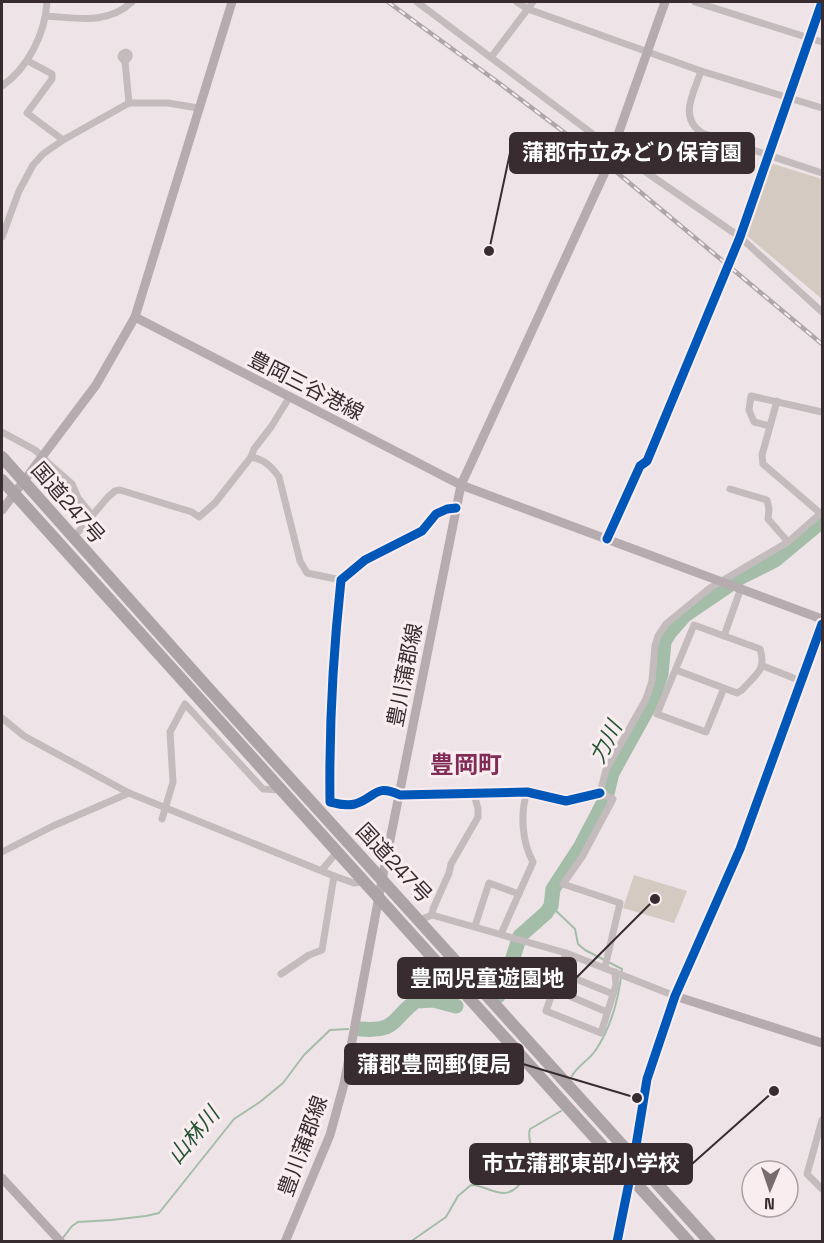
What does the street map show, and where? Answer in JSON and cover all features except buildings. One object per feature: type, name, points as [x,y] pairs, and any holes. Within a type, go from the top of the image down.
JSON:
[{"type":"highway","name":"国道247号","points":[[2,457],[710,1242]]},
{"type":"highway","name":"国道247号","points":[[2,480],[689,1242]]},
{"type":"main road","points":[[2,510],[96,385],[135,317],[232,2]]},
{"type":"main road","name":"豊川蒲郡線","points":[[285,1242],[330,1135],[344,1084],[382,880],[461,485],[604,174],[665,2]]},
{"type":"main road","name":"豊岡三谷港線","points":[[135,317],[461,485]]},
{"type":"main road","points":[[461,485],[822,619]]},
{"type":"main road","points":[[617,1242],[647,1079],[675,996],[740,849],[822,624]]},
{"type":"main road","points":[[675,996],[822,1042]]},
{"type":"main road","points":[[2,1178],[58,1239]]},
{"type":"street","points":[[2,86],[28,61],[46,16],[47,2]]},
{"type":"street","points":[[46,16],[84,19],[114,15],[132,2]]},
{"type":"street","points":[[417,2],[492,56],[614,150],[740,237],[822,312]]},
{"type":"street","points":[[517,2],[528,9],[701,71],[822,108]]},
{"type":"street","points":[[492,56],[533,2]]},
{"type":"street","points":[[695,2],[822,42]]},
{"type":"street","points":[[607,539],[640,466],[647,460],[740,237],[822,2]]},
{"type":"street","points":[[28,61],[52,74],[52,79],[27,113],[63,140]]},
{"type":"street","points":[[125,62],[129,103]]},
{"type":"street","points":[[701,71],[688,111],[692,124],[702,133],[822,173]]},
{"type":"street","points":[[2,237],[19,191],[33,165],[43,154],[63,140],[129,103],[168,103],[198,108]]},
{"type":"street","points":[[770,426],[754,422],[749,410],[751,396],[777,400],[822,412]]},
{"type":"street","points":[[73,538],[115,491],[120,490],[192,512],[199,517],[215,503],[251,457],[254,449],[271,428],[289,398]]},
{"type":"street","points":[[604,795],[606,770],[646,699],[652,681],[655,646],[666,624],[678,612],[788,542],[821,513],[764,464],[762,455],[777,400]]},
{"type":"street","points":[[2,432],[43,457],[72,484],[78,498],[92,515]]},
{"type":"street","points":[[251,457],[263,460],[279,477],[300,561],[307,573],[341,580]]},
{"type":"street","points":[[730,489],[766,500],[770,509],[768,519],[788,542]]},
{"type":"street","points":[[456,508],[436,514],[422,531],[365,560],[341,580],[334,651],[330,732],[330,802],[346,806],[358,803],[387,789],[400,795],[526,792],[566,801],[604,795],[613,799],[582,856],[563,884],[620,903],[606,963]]},
{"type":"street","points":[[724,636],[739,587]]},
{"type":"street","points":[[676,670],[724,688],[737,693],[763,666],[760,649],[694,625],[657,714],[706,732],[724,688]]},
{"type":"street","points":[[763,666],[801,681]]},
{"type":"street","points":[[162,819],[173,783],[170,732],[185,704],[263,789],[282,790]]},
{"type":"street","points":[[2,718],[24,736],[129,793],[354,884],[364,882]]},
{"type":"street","points":[[501,934],[533,862],[522,823],[526,792]]},
{"type":"street","points":[[2,852],[53,826],[129,793]]},
{"type":"street","points":[[432,915],[451,864],[478,817],[474,794]]},
{"type":"street","points":[[322,870],[337,852]]},
{"type":"street","points":[[281,974],[309,955],[322,950],[333,876]]},
{"type":"street","points":[[475,926],[489,883],[519,894]]},
{"type":"street","points":[[420,920],[432,915],[606,963],[620,974],[675,996]]},
{"type":"street","points":[[566,953],[546,1011],[601,1033],[620,974]]},
{"type":"street","points":[[529,971],[558,976],[613,994]]},
{"type":"street","points":[[553,989],[608,1012]]},
{"type":"street","points":[[822,1120],[807,1174],[822,1189]]},
{"type":"shaded area","points":[[770,163],[822,179],[822,299],[746,235]]},
{"type":"shaded area","points":[[634,875],[687,891],[674,923],[623,908]]},
{"type":"waterway","name":"力川","points":[[498,996],[503,988],[520,936],[551,906],[553,889],[581,846],[606,798],[612,773],[653,699],[661,674],[664,642],[670,632],[685,615],[741,577],[775,560],[822,521]]},
{"type":"waterway","name":"力川","points":[[551,906],[575,929],[578,944],[622,969],[619,990],[606,1032],[595,1051],[572,1076]]},
{"type":"waterway","name":"山林川","points":[[360,1029],[388,1026],[416,1001],[433,1000],[456,1006]]},
{"type":"waterway","name":"山林川","points":[[62,1239],[78,1222],[159,1213],[234,1119],[283,1083],[304,1055],[330,1030],[348,1029]]},
{"type":"waterway","name":"力川","points":[[410,1242],[446,1217],[458,1196],[471,1185],[504,1193],[516,1188],[524,1178],[529,1165],[530,1129],[561,1111]]},
{"type":"railway","points":[[388,2],[614,170],[822,344]]},
{"type":"cycle path","points":[[607,539],[640,466],[647,461],[740,237],[822,2]]},
{"type":"cycle path","points":[[456,508],[436,514],[422,531],[365,560],[341,580],[332,691],[330,802],[355,804],[385,790],[400,795],[527,792],[566,801],[600,793]]},
{"type":"cycle path","points":[[617,1242],[647,1079],[675,996],[740,849],[822,624]]},
{"type":"place","name":"蒲郡市立みどり保育園","points":[[489,251]]},
{"type":"place","name":"豊岡児童遊園地","points":[[655,899]]},
{"type":"place","name":"市立蒲郡東部小学校","points":[[774,1091]]},
{"type":"place","name":"蒲郡豊岡郵便局","points":[[637,1098]]},
{"type":"district","name":"豊岡町","points":[[466,765]]}]
